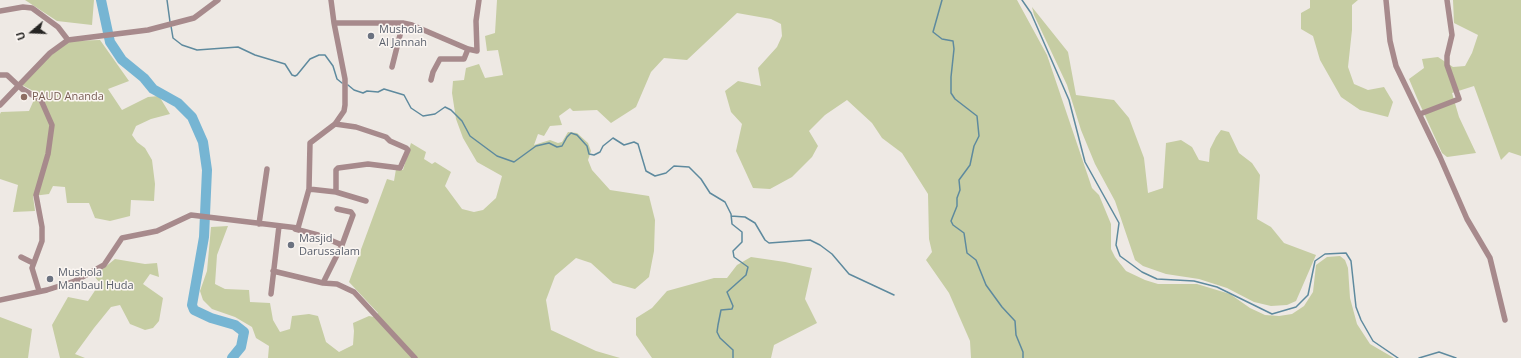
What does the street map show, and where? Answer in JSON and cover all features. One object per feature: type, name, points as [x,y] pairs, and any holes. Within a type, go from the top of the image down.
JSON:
[{"type":"street","points":[[0,105],[50,53],[68,40],[148,30],[170,23],[194,18],[218,0]]},
{"type":"street","points":[[296,229],[299,227],[309,189],[310,143],[335,124],[344,108],[346,79],[334,23],[331,0]]},
{"type":"street","points":[[334,23],[403,22],[475,51],[478,49],[476,21],[479,0]]},
{"type":"street","points":[[1386,0],[1392,54],[1396,66],[1420,114],[1467,219],[1490,258],[1505,320]]},
{"type":"street","points":[[1420,114],[1459,100],[1447,65],[1447,56],[1452,35],[1447,0]]},
{"type":"street","points":[[0,11],[23,7],[32,8],[58,27],[68,40]]},
{"type":"street","points":[[392,67],[403,22]]},
{"type":"street","points":[[431,80],[433,72],[440,59],[464,59],[468,49]]},
{"type":"street","points":[[0,75],[7,76],[18,86],[41,100],[52,125],[48,154],[36,195],[42,227],[42,240],[39,252],[33,263],[32,272],[40,291]]},
{"type":"street","points":[[335,124],[356,127],[386,137],[390,141],[408,150],[400,168],[368,164],[337,169],[336,192]]},
{"type":"street","points":[[258,224],[267,169]]},
{"type":"street","points":[[309,189],[336,192],[366,201]]},
{"type":"street","points":[[323,283],[342,245],[353,215],[351,212],[337,209]]},
{"type":"street","points":[[0,300],[75,281],[97,270],[108,260],[120,240],[126,236],[157,231],[187,216],[296,229],[318,234],[342,245]]},
{"type":"street","points":[[271,294],[279,226]]},
{"type":"street","points":[[22,257],[33,263]]},
{"type":"street","points":[[273,271],[323,283],[337,284],[354,292],[415,358]]},
{"type":"green space","points":[[25,0],[94,0],[92,25],[57,21]]},
{"type":"green space","points":[[497,0],[1017,0],[1047,55],[1092,188],[1099,195],[1111,224],[1111,249],[1115,257],[1126,271],[1158,284],[1197,284],[1230,294],[1250,308],[1265,315],[1279,316],[1292,314],[1304,306],[1313,292],[1316,265],[1327,257],[1340,256],[1345,260],[1348,268],[1350,298],[1357,324],[1370,344],[1394,358],[971,358],[970,341],[949,293],[926,260],[932,252],[929,239],[928,194],[902,153],[882,138],[872,123],[847,100],[825,115],[809,131],[818,146],[812,157],[792,177],[770,189],[753,188],[736,151],[742,124],[731,112],[725,91],[738,81],[761,86],[758,68],[777,47],[782,36],[781,24],[771,19],[737,13],[687,60],[664,58],[651,72],[636,107],[611,123],[597,110],[573,111],[570,108],[559,116],[562,125],[550,126],[544,136],[538,134],[534,145],[550,140],[558,143],[562,142],[568,132],[577,133],[588,143],[591,151],[588,160],[592,170],[610,190],[649,196],[655,220],[654,251],[649,277],[635,289],[613,283],[591,263],[576,258],[555,276],[546,300],[551,330],[596,351],[620,358],[268,358],[269,346],[256,338],[252,327],[235,317],[212,309],[203,300],[200,291],[207,271],[211,227],[228,226],[217,255],[215,284],[225,289],[249,290],[250,302],[270,303],[273,320],[280,332],[290,329],[292,316],[309,314],[318,316],[326,342],[339,352],[353,345],[353,323],[369,316],[374,317],[378,313],[349,282],[387,179],[394,181],[396,169],[403,170],[411,143],[426,152],[424,159],[432,164],[435,162],[451,172],[445,186],[462,209],[474,212],[483,210],[496,198],[502,176],[477,162],[463,138],[456,119],[452,93],[453,81],[464,80],[466,68],[479,64],[485,78],[503,75],[498,50],[487,51],[485,36],[495,33]]},
{"type":"green space","points":[[1310,0],[1358,0],[1352,5],[1352,30],[1348,67],[1354,84],[1368,90],[1384,87],[1393,102],[1388,117],[1360,110],[1341,97],[1320,60],[1313,36],[1301,29],[1301,13],[1310,8]]},
{"type":"green space","points":[[1453,0],[1521,0],[1521,156],[1509,152],[1501,160],[1474,86],[1452,93],[1459,117],[1476,153],[1447,157],[1442,153],[1417,98],[1409,79],[1424,68],[1422,59],[1438,57],[1453,67],[1465,66],[1472,53],[1478,35],[1454,23]]},
{"type":"green space","points":[[1032,7],[1068,52],[1076,95],[1114,100],[1129,118],[1144,158],[1148,193],[1163,188],[1166,143],[1181,140],[1192,147],[1199,160],[1209,162],[1210,149],[1216,137],[1221,130],[1229,132],[1239,153],[1252,163],[1260,175],[1257,219],[1271,227],[1284,243],[1316,255],[1296,301],[1287,305],[1271,306],[1254,302],[1227,288],[1199,279],[1166,274],[1143,266],[1135,260],[1115,201],[1095,164],[1081,130],[1067,85],[1034,15]]},
{"type":"green space","points":[[100,40],[129,81],[108,89],[122,110],[148,97],[159,96],[170,114],[151,119],[136,126],[132,135],[137,142],[145,148],[152,160],[155,184],[154,201],[131,200],[130,216],[110,221],[95,218],[89,203],[67,203],[65,187],[53,186],[49,194],[33,196],[35,211],[13,212],[18,185],[0,179],[1,112],[29,111],[37,93],[22,85],[50,56],[69,41]]},
{"type":"green space","points":[[751,257],[812,268],[805,299],[817,323],[774,345],[771,358],[652,358],[636,335],[636,318],[652,308],[667,291],[714,278],[727,278],[737,265]]},
{"type":"green space","points":[[115,259],[145,264],[157,263],[159,277],[150,274],[143,284],[163,298],[159,321],[153,328],[145,330],[130,324],[120,305],[111,307],[75,354],[85,358],[60,358],[52,325],[68,297],[88,301],[100,283],[94,276]]},
{"type":"green space","points":[[0,317],[32,329],[28,358],[0,358]]},
{"type":"waterway","points":[[101,0],[110,42],[122,60],[144,78],[153,89],[178,103],[192,117],[203,142],[207,170],[204,237],[192,305],[194,310],[211,318],[235,325],[244,332],[241,347],[232,358]]},
{"type":"waterway","points":[[167,0],[170,22]]},
{"type":"waterway","points":[[942,0],[933,32],[942,39],[953,41],[954,49],[951,93],[955,99],[977,116],[979,136],[974,146],[970,165],[959,180],[960,190],[957,198],[957,206],[951,221],[953,225],[964,233],[967,253],[976,260],[986,285],[1002,307],[1015,321],[1016,335],[1023,352],[1023,358]]},
{"type":"waterway","points":[[1022,0],[1031,13],[1069,100],[1085,162],[1119,223],[1116,245],[1120,256],[1142,272],[1157,279],[1194,281],[1217,287],[1272,314],[1296,307],[1308,295],[1315,261],[1325,254],[1346,253],[1351,261],[1356,307],[1361,320],[1373,341],[1398,358]]},
{"type":"waterway","points":[[171,26],[173,38],[182,45],[197,50],[238,47],[255,55],[285,64],[292,75],[295,76],[310,59],[319,55],[325,55],[333,66],[337,79],[342,83]]},
{"type":"waterway","points":[[348,85],[354,90],[363,93],[367,91],[378,92],[384,89],[404,95],[411,108],[423,116],[435,114],[445,107],[451,110],[462,121],[470,136],[497,156],[514,162],[536,146],[549,143],[557,147],[562,146],[571,133],[577,135],[587,146],[589,154],[594,155],[600,152],[603,146],[613,138],[624,145],[634,142],[638,144],[646,171],[655,176],[666,173],[674,166],[689,167],[701,179],[710,193],[725,202],[731,214],[732,224],[742,232],[742,242],[733,251],[734,257],[748,267],[746,275],[727,292],[733,306],[732,309],[721,310],[717,332],[720,338],[733,350],[733,358]]},
{"type":"waterway","points":[[731,216],[745,217],[755,223],[765,240],[769,243],[810,240],[832,254],[849,274],[894,295]]},
{"type":"waterway","points":[[1419,358],[1439,352],[1456,358]]},
{"type":"place","name":"Mushola Al Jannah","points":[[371,36]]},
{"type":"place","name":"PAUD Ananda","points":[[24,97]]},
{"type":"place","name":"Masjid Darussalam","points":[[291,245]]},
{"type":"place","name":"Mushola Manbaul Huda","points":[[50,279]]}]
